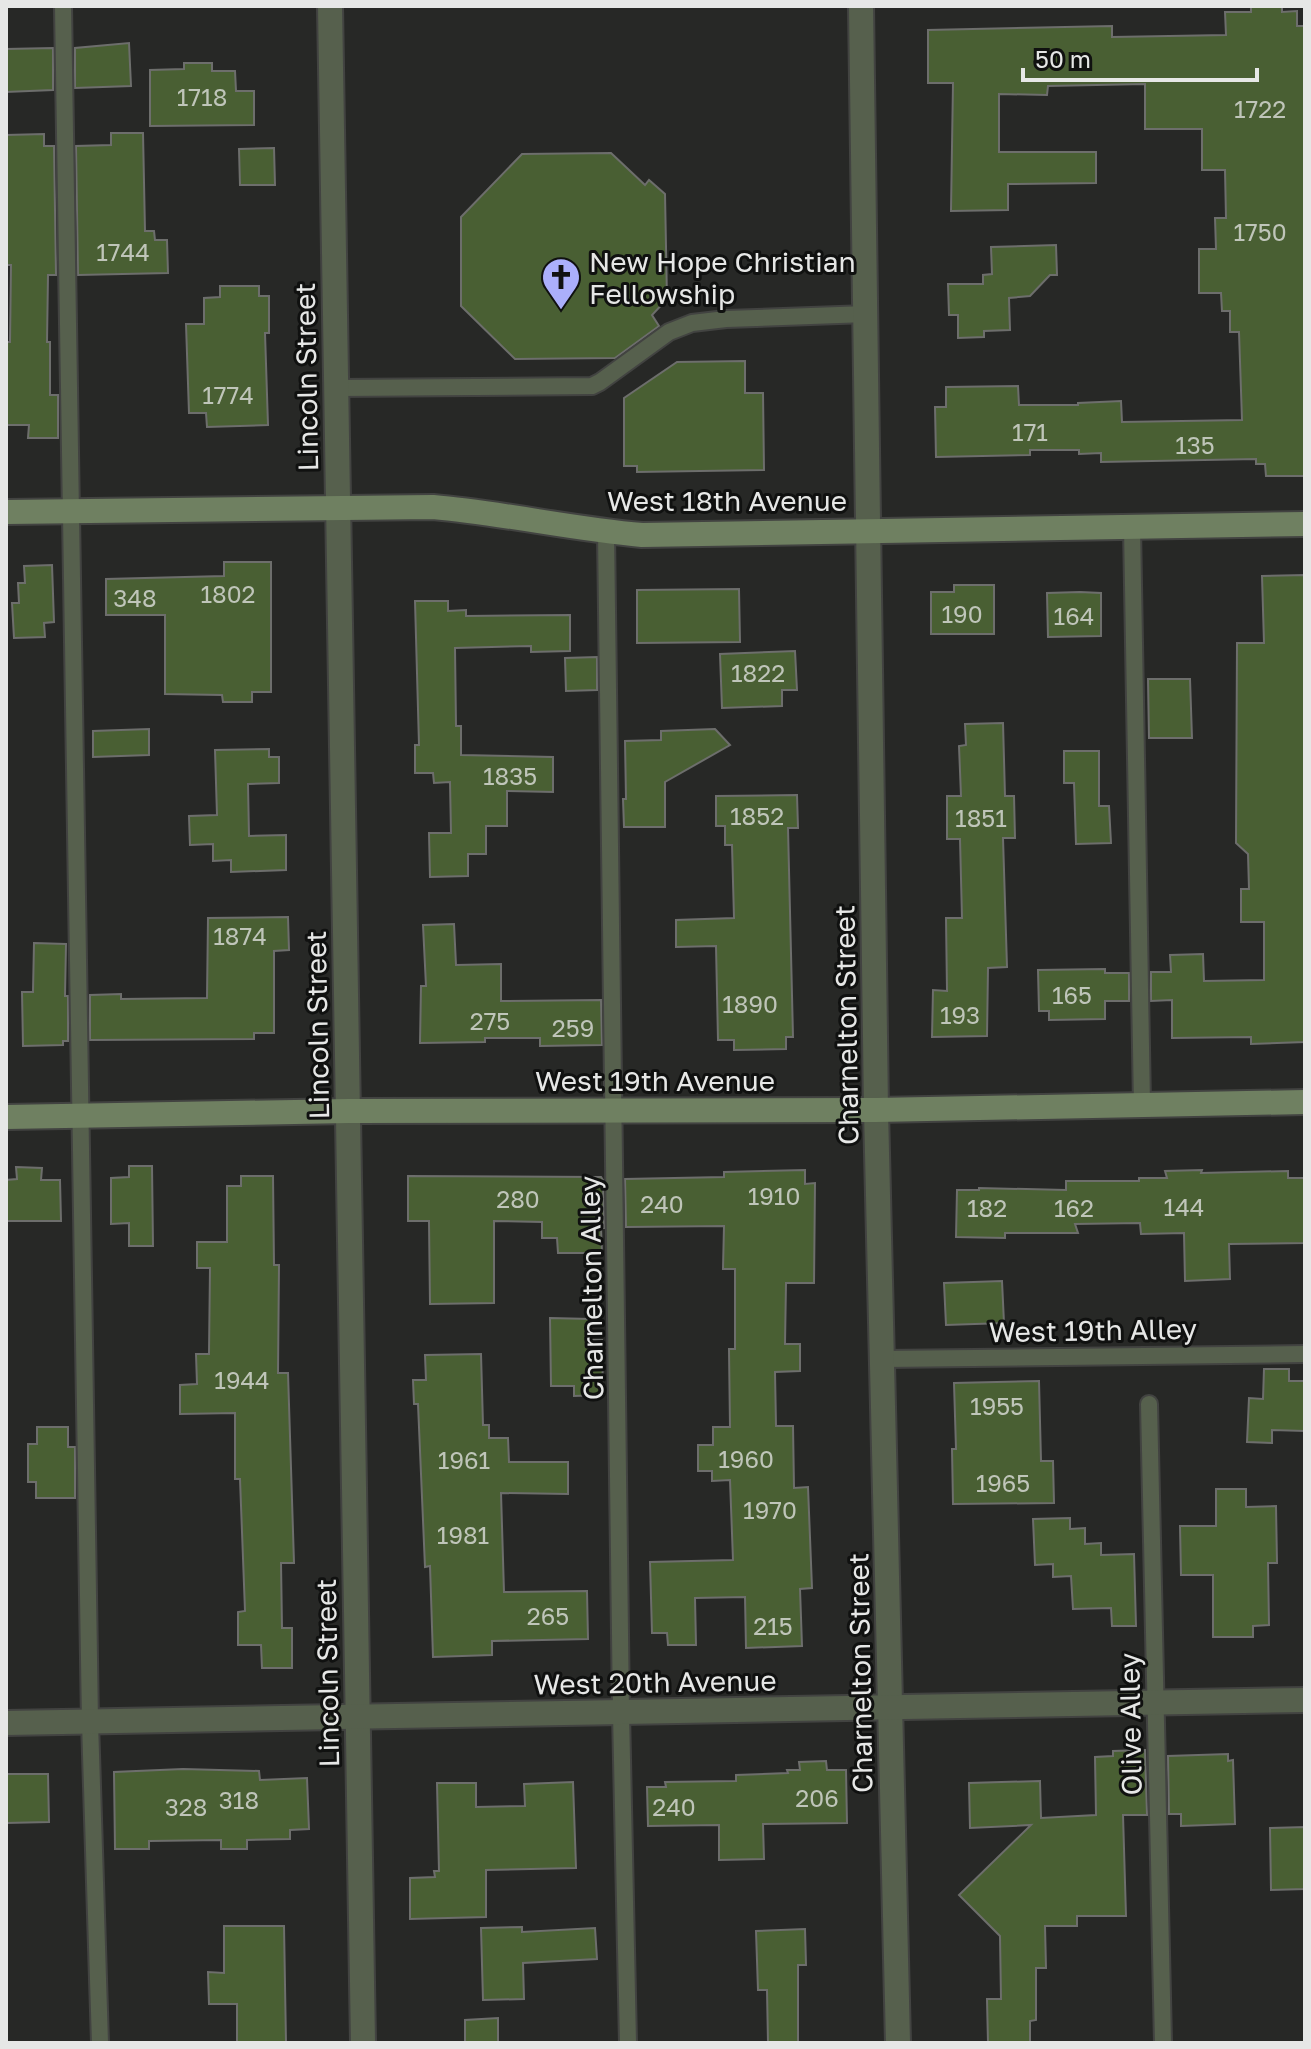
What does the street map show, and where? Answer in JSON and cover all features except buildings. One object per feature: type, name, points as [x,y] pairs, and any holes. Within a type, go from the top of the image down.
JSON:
[{"type":"street","name":"Lincoln Street","points":[[330,6],[363,2043]]},
{"type":"street","name":"Charnelton Street","points":[[861,6],[876,1110],[898,2043]]},
{"type":"street","name":"West 18th Avenue","points":[[6,512],[433,507],[642,535],[1305,524]]},
{"type":"street","name":"West 19th Avenue","points":[[6,1117],[349,1111],[876,1110],[1305,1102]]},
{"type":"street","name":"West 20th Avenue","points":[[6,1723],[1305,1700]]},
{"type":"lane","points":[[63,6],[90,1722],[100,2043]]},
{"type":"lane","points":[[336,388],[592,386],[669,332],[692,323],[867,314]]},
{"type":"lane","points":[[1132,527],[1142,1105]]},
{"type":"lane","name":"Charnelton Alley","points":[[606,532],[628,2043]]},
{"type":"lane","name":"West 19th Alley","points":[[883,1359],[1305,1354]]},
{"type":"lane","name":"Olive Alley","points":[[1149,1404],[1163,2043]]},
{"type":"place","name":"New Hope Christian Fellowship","points":[[561,311]]}]
